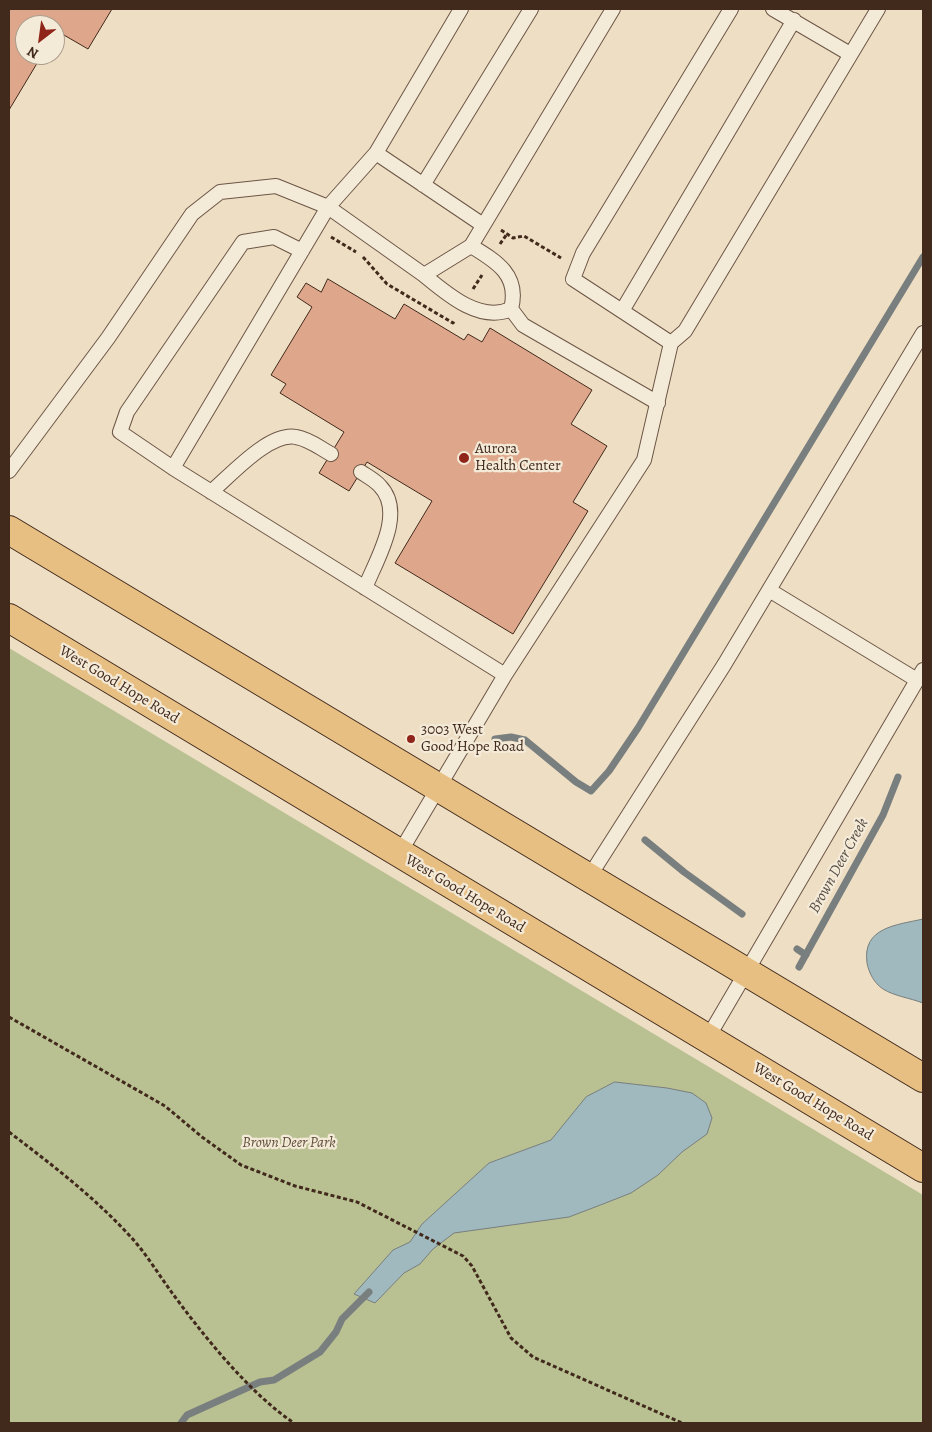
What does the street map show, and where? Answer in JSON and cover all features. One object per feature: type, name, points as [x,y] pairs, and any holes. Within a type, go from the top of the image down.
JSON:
[{"type":"main road","points":[[9,530],[923,1078]]},
{"type":"main road","name":"West Good Hope Road","points":[[9,618],[923,1168]]},
{"type":"lane","points":[[173,468],[328,207],[376,153],[461,9]]},
{"type":"lane","points":[[424,185],[530,9]]},
{"type":"lane","points":[[424,275],[470,246],[613,9]]},
{"type":"lane","points":[[671,343],[573,279],[582,252],[731,9]]},
{"type":"lane","points":[[772,9],[850,54]]},
{"type":"lane","points":[[399,854],[505,675],[644,460],[671,343],[685,331],[878,9]]},
{"type":"lane","points":[[622,310],[794,20]]},
{"type":"lane","points":[[376,153],[484,222]]},
{"type":"lane","points":[[9,471],[108,338],[192,214],[220,192],[276,186],[328,207],[424,275],[452,298],[472,308],[500,314],[510,308],[514,295],[508,276],[496,262],[470,246]]},
{"type":"lane","points":[[302,251],[274,237],[243,242],[127,412],[120,432],[211,492],[505,675]]},
{"type":"lane","points":[[510,308],[523,325],[658,403]]},
{"type":"lane","points":[[589,877],[724,665],[923,333]]},
{"type":"lane","points":[[211,492],[270,442],[287,437],[297,437],[331,454]]},
{"type":"lane","points":[[361,472],[380,486],[390,511],[389,528],[365,588]]},
{"type":"lane","points":[[707,1039],[920,675],[769,590]]},
{"type":"path","points":[[484,222],[513,238],[524,236],[577,267]]},
{"type":"path","points":[[9,1017],[166,1106],[202,1137],[242,1165],[295,1186],[357,1202],[416,1234],[463,1256],[472,1266],[511,1338],[533,1357],[682,1423]]},
{"type":"path","points":[[9,1132],[75,1183],[130,1236],[199,1330],[262,1396],[294,1423]]},
{"type":"green space","name":"Brown Deer Park","points":[[9,648],[923,1195],[923,1423],[9,1423]]},
{"type":"water","points":[[923,919],[923,1003],[880,987],[869,970],[867,951],[870,942],[883,930]]},
{"type":"water","points":[[615,1082],[692,1093],[706,1103],[712,1118],[707,1134],[682,1152],[658,1175],[631,1193],[569,1217],[454,1233],[433,1249],[420,1264],[404,1273],[375,1303],[354,1294],[393,1250],[410,1242],[422,1224],[489,1163],[551,1140],[586,1097]]},
{"type":"building","points":[[9,9],[112,9],[88,49],[65,36],[65,15],[15,15],[15,65],[36,65],[9,110]]},
{"type":"building","name":"Aurora Health Center","points":[[328,279],[395,319],[404,304],[464,340],[468,334],[482,342],[490,328],[592,390],[571,424],[607,446],[573,502],[588,511],[513,634],[395,563],[432,501],[367,462],[349,491],[319,473],[344,432],[280,393],[286,384],[271,375],[312,307],[297,297],[306,283],[321,292]]},
{"type":"waterway","points":[[495,739],[511,737],[525,740],[576,782],[591,791],[609,771],[638,728],[923,257]]},
{"type":"waterway","name":"Brown Deer Creek","points":[[799,967],[883,815],[898,777]]},
{"type":"waterway","points":[[645,840],[684,872],[742,914]]},
{"type":"waterway","points":[[797,949],[806,955]]},
{"type":"waterway","name":"Brown Deer Creek","points":[[181,1423],[187,1415],[260,1382],[274,1380],[320,1352],[336,1332],[342,1319],[369,1292]]},
{"type":"place","name":"Aurora Health Center","points":[[464,458]]},
{"type":"place","name":"3003 West Good Hope Road","points":[[411,739]]}]
